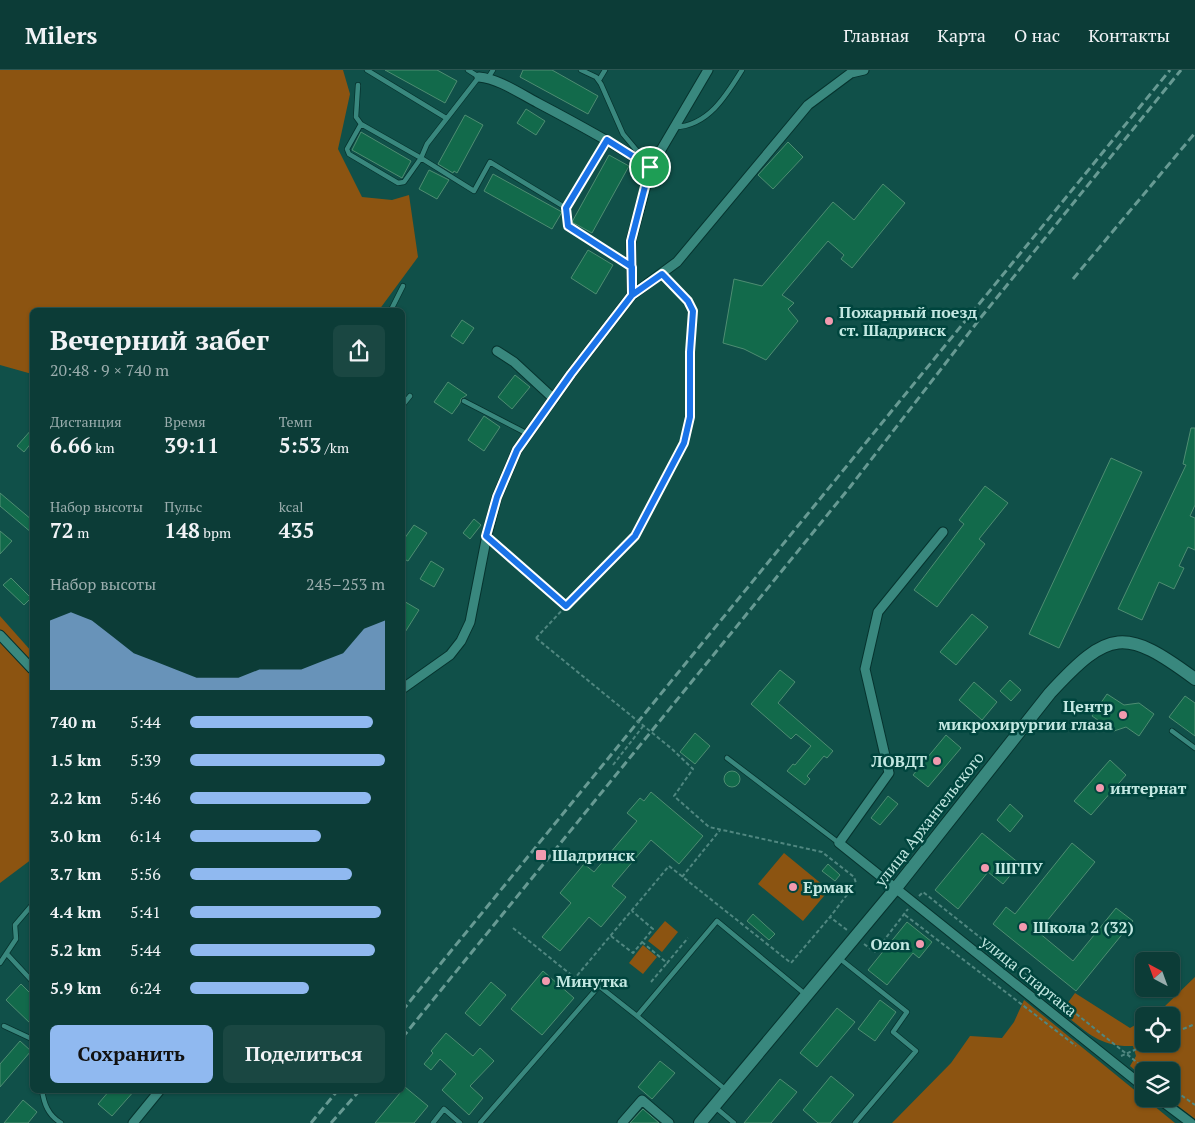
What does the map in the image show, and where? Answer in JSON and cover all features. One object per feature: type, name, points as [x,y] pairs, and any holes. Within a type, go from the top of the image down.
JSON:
[{"type":"street","points":[[632,295],[631,241],[650,167],[708,70]]},
{"type":"street","points":[[405,684],[450,655],[461,641],[470,622],[486,536],[497,497],[517,450],[554,399],[632,295],[677,262],[808,105],[850,73],[864,70]]},
{"type":"street","points":[[479,77],[491,74],[607,140],[650,167]]},
{"type":"street","points":[[497,351],[514,362],[554,399]]},
{"type":"street","points":[[839,843],[889,773],[865,669],[878,612],[943,532]]},
{"type":"street","points":[[0,635],[30,667]]},
{"type":"street","name":"улица Архангельского","points":[[700,1123],[896,888],[1050,693],[1089,654],[1102,646],[1118,641],[1145,646],[1169,660],[1195,680]]},
{"type":"street","name":"улица Спартака","points":[[839,843],[1135,1079]]},
{"type":"street","points":[[134,1121],[157,1093]]},
{"type":"street","points":[[622,1123],[642,1100],[668,1123]]},
{"type":"street","points":[[1170,1107],[1191,1123]]},
{"type":"lane","points":[[367,70],[446,118]]},
{"type":"lane","points":[[361,124],[348,148],[349,154],[398,183],[407,180],[422,158],[427,144],[479,77],[468,70]]},
{"type":"lane","points":[[581,70],[599,80],[623,134],[650,167]]},
{"type":"lane","points":[[599,80],[604,70]]},
{"type":"lane","points":[[674,127],[690,127],[701,121],[726,96],[742,70]]},
{"type":"lane","points":[[358,85],[356,112],[361,124],[422,158],[474,191],[490,162],[566,208]]},
{"type":"lane","points":[[607,140],[566,208],[568,226],[632,267]]},
{"type":"lane","points":[[392,308],[403,286]]},
{"type":"lane","points":[[405,402],[410,396]]},
{"type":"lane","points":[[464,401],[528,434]]},
{"type":"lane","points":[[1172,731],[1195,748]]},
{"type":"lane","points":[[727,758],[839,843]]},
{"type":"lane","points":[[0,963],[16,939],[15,925],[30,907]]},
{"type":"lane","points":[[637,1016],[717,921],[807,996]]},
{"type":"lane","points":[[7,954],[30,979]]},
{"type":"lane","points":[[839,958],[907,1012],[893,1032],[916,1051],[855,1123]]},
{"type":"lane","points":[[480,1123],[599,986],[727,1091]]},
{"type":"lane","points":[[4,1026],[30,1038]]},
{"type":"lane","points":[[42,1093],[44,1104],[54,1119],[61,1123]]},
{"type":"lane","points":[[714,1106],[734,1123]]},
{"type":"lane","points":[[433,1123],[444,1109],[460,1123]]},
{"type":"path","points":[[574,978],[669,866],[791,963],[830,916],[856,880],[828,855],[709,827],[676,799],[675,792],[693,769],[644,725],[536,638],[635,536],[684,443],[690,417],[690,352],[693,311],[688,301],[662,274]]},
{"type":"path","points":[[486,536],[566,606]]},
{"type":"path","points":[[613,765],[644,725]]},
{"type":"path","points":[[682,876],[721,830]]},
{"type":"path","points":[[830,916],[875,952],[923,892],[1136,1062]]},
{"type":"path","points":[[611,936],[633,953],[653,929],[632,911]]},
{"type":"path","points":[[904,915],[1083,1052]]},
{"type":"path","points":[[513,928],[592,994]]},
{"type":"path","points":[[651,982],[688,938]]},
{"type":"path","points":[[642,942],[667,963]]},
{"type":"path","points":[[1180,1030],[1195,1024]]},
{"type":"path","points":[[1117,1065],[1118,1057],[1135,1050]]},
{"type":"path","points":[[1180,1094],[1195,1105]]},
{"type":"shaded area","points":[[0,70],[343,70],[350,94],[338,149],[362,197],[392,200],[409,195],[418,257],[380,308],[30,308],[30,373],[0,365]]},
{"type":"shaded area","points":[[0,616],[30,650],[30,860],[0,883]]},
{"type":"shaded area","name":"Ермак","points":[[784,853],[829,890],[803,921],[758,884]]},
{"type":"shaded area","points":[[665,921],[678,932],[662,952],[648,941]]},
{"type":"shaded area","points":[[643,945],[657,957],[643,974],[629,963]]},
{"type":"shaded area","points":[[1195,977],[1195,1119],[1179,1107],[1180,1062],[1135,1062],[1135,1070],[1130,1066],[1136,1056],[1133,1046],[1121,1046],[1102,1041],[1086,1032],[1061,1012],[1075,993],[1130,1028],[1135,1025],[1135,1052],[1180,1052],[1180,1007],[1164,1007],[1173,998],[1180,998],[1180,992]]},
{"type":"shaded area","points":[[1024,1000],[1135,1090],[1135,1107],[1155,1107],[1175,1123],[892,1123],[951,1063],[970,1036],[1002,1038],[1014,1022]]},
{"type":"building","points":[[385,70],[437,70],[457,81],[445,103]]},
{"type":"building","points":[[523,70],[552,70],[598,96],[588,114],[520,77]]},
{"type":"building","points":[[526,109],[545,121],[536,135],[517,123]]},
{"type":"building","points":[[465,115],[483,125],[457,173],[454,171],[453,173],[438,164]]},
{"type":"building","points":[[361,132],[411,161],[402,178],[352,150]]},
{"type":"building","points":[[788,142],[803,157],[773,189],[758,175]]},
{"type":"building","points":[[609,155],[629,166],[592,233],[572,222]]},
{"type":"building","points":[[429,170],[449,180],[437,199],[419,189]]},
{"type":"building","points":[[493,174],[562,212],[552,229],[484,191]]},
{"type":"building","points":[[883,184],[905,203],[852,268],[841,259],[844,255],[828,241],[782,295],[794,303],[788,309],[798,321],[766,360],[744,349],[723,343],[734,279],[762,286],[833,202],[854,220]]},
{"type":"building","points":[[588,250],[613,265],[596,294],[571,278]]},
{"type":"building","points":[[462,320],[474,328],[463,344],[451,336]]},
{"type":"building","points":[[515,375],[530,387],[512,409],[498,397]]},
{"type":"building","points":[[448,382],[467,395],[461,399],[452,414],[434,402]]},
{"type":"building","points":[[484,416],[500,427],[484,451],[468,440]]},
{"type":"building","points":[[1191,428],[1195,428],[1195,505],[1190,516],[1195,518],[1195,550],[1188,547],[1179,566],[1184,568],[1174,589],[1159,582],[1142,620],[1118,609],[1186,465],[1183,464]]},
{"type":"building","points":[[30,431],[30,444],[24,452],[17,446]]},
{"type":"building","points":[[1111,458],[1142,472],[1059,648],[1029,634]]},
{"type":"building","points":[[985,486],[1008,503],[979,539],[985,544],[937,607],[914,590],[964,524],[959,520]]},
{"type":"building","points":[[0,493],[30,518],[30,531],[0,506]]},
{"type":"building","points":[[474,519],[481,525],[470,539],[463,533]]},
{"type":"building","points":[[414,525],[427,533],[408,561],[405,560],[405,538]]},
{"type":"building","points":[[0,531],[12,541],[0,554]]},
{"type":"building","points":[[431,561],[444,569],[434,587],[420,579]]},
{"type":"building","points":[[11,578],[30,599],[24,605],[3,585]]},
{"type":"building","points":[[405,602],[419,610],[405,632]]},
{"type":"building","points":[[972,614],[988,627],[956,665],[940,652]]},
{"type":"building","points":[[780,670],[795,682],[778,703],[833,751],[827,758],[824,756],[807,776],[810,779],[805,785],[787,771],[793,764],[795,765],[811,746],[796,734],[791,739],[751,704]]},
{"type":"building","points":[[1010,680],[1021,690],[1011,701],[1000,691]]},
{"type":"building","points":[[974,682],[997,702],[982,720],[959,700]]},
{"type":"building","name":"Центр микрохирургии глаза","points":[[1107,694],[1124,705],[1139,703],[1154,714],[1139,736],[1126,727],[1114,731],[1092,716]]},
{"type":"building","points":[[1185,696],[1195,703],[1195,736],[1169,717]]},
{"type":"building","points":[[695,733],[710,746],[695,764],[680,752]]},
{"type":"building","name":"ЛОВДТ","points":[[946,735],[961,748],[928,787],[913,775]]},
{"type":"building","name":"интернат","points":[[1110,760],[1126,775],[1091,815],[1074,801]]},
{"type":"building","points":[[729,771],[735,771],[740,776],[738,785],[729,787],[724,782],[724,776]]},
{"type":"building","name":"Шадринск","points":[[651,792],[703,836],[679,864],[651,840],[612,886],[626,897],[601,927],[589,917],[560,951],[542,937],[571,903],[560,893],[584,864],[594,872],[637,821],[627,813],[640,798],[644,801]]},
{"type":"building","points":[[888,796],[898,804],[880,825],[871,818]]},
{"type":"building","points":[[1010,804],[1023,816],[1010,832],[997,820]]},
{"type":"building","name":"ШГПУ","points":[[982,833],[1020,864],[1003,884],[988,872],[958,909],[935,890]]},
{"type":"building","points":[[1072,843],[1095,862],[1038,932],[1073,961],[1116,908],[1133,921],[1076,991],[993,924],[1006,907],[1015,914]]},
{"type":"building","points":[[828,864],[840,875],[835,881],[822,871]]},
{"type":"building","points":[[753,914],[775,934],[769,940],[747,921]]},
{"type":"building","points":[[907,922],[932,942],[919,958],[913,953],[887,985],[868,970]]},
{"type":"building","points":[[543,971],[574,998],[542,1035],[511,1009]]},
{"type":"building","points":[[491,982],[506,995],[480,1026],[465,1013]]},
{"type":"building","points":[[21,984],[30,993],[30,1023],[6,1000]]},
{"type":"building","points":[[880,1000],[896,1012],[875,1041],[858,1029]]},
{"type":"building","points":[[837,1008],[855,1022],[817,1067],[800,1053]]},
{"type":"building","points":[[446,1033],[473,1056],[480,1048],[494,1061],[470,1086],[483,1098],[469,1115],[442,1090],[456,1074],[440,1059],[431,1070],[424,1064],[433,1053],[431,1051]]},
{"type":"building","points":[[20,1041],[30,1050],[0,1087],[0,1064]]},
{"type":"building","points":[[660,1061],[675,1073],[652,1099],[638,1087]]},
{"type":"building","points":[[831,1076],[854,1095],[830,1123],[818,1123],[803,1110]]},
{"type":"building","points":[[780,1079],[797,1092],[771,1123],[744,1123]]},
{"type":"building","points":[[405,1087],[428,1106],[414,1123],[375,1123],[400,1093],[405,1093]]},
{"type":"building","points":[[107,1093],[132,1093],[112,1116],[98,1104]]},
{"type":"building","points":[[23,1100],[37,1112],[28,1123],[4,1123]]},
{"type":"building","points":[[643,1109],[659,1123],[630,1123]]},
{"type":"railway","points":[[405,1007],[1170,70]]},
{"type":"railway","points":[[405,1034],[850,487],[982,316],[1181,70]]},
{"type":"railway","points":[[1073,279],[1195,133]]},
{"type":"railway","points":[[311,1123],[336,1093]]},
{"type":"railway","points":[[331,1123],[357,1093]]},
{"type":"place","name":"Пожарный поезд ст. Шадринск","points":[[829,321]]},
{"type":"place","name":"Центр микрохирургии глаза","points":[[1123,715]]},
{"type":"place","name":"ЛОВДТ","points":[[937,761]]},
{"type":"place","name":"интернат","points":[[1100,788]]},
{"type":"place","name":"Шадринск","points":[[541,855]]},
{"type":"place","name":"ШГПУ","points":[[985,868]]},
{"type":"place","name":"Ермак","points":[[793,887]]},
{"type":"place","name":"Школа 2 (32)","points":[[1023,927]]},
{"type":"place","name":"Ozon","points":[[920,944]]},
{"type":"place","name":"Минутка","points":[[546,981]]},
{"type":"route","points":[[650,167],[607,140],[566,208],[568,226],[632,267],[632,295],[571,374],[517,450],[497,497],[486,536],[566,606],[635,536],[643,524],[671,465],[684,443],[690,417],[690,352],[694,321],[693,311],[688,301],[662,274],[632,295],[632,267],[631,241],[650,167]]}]
